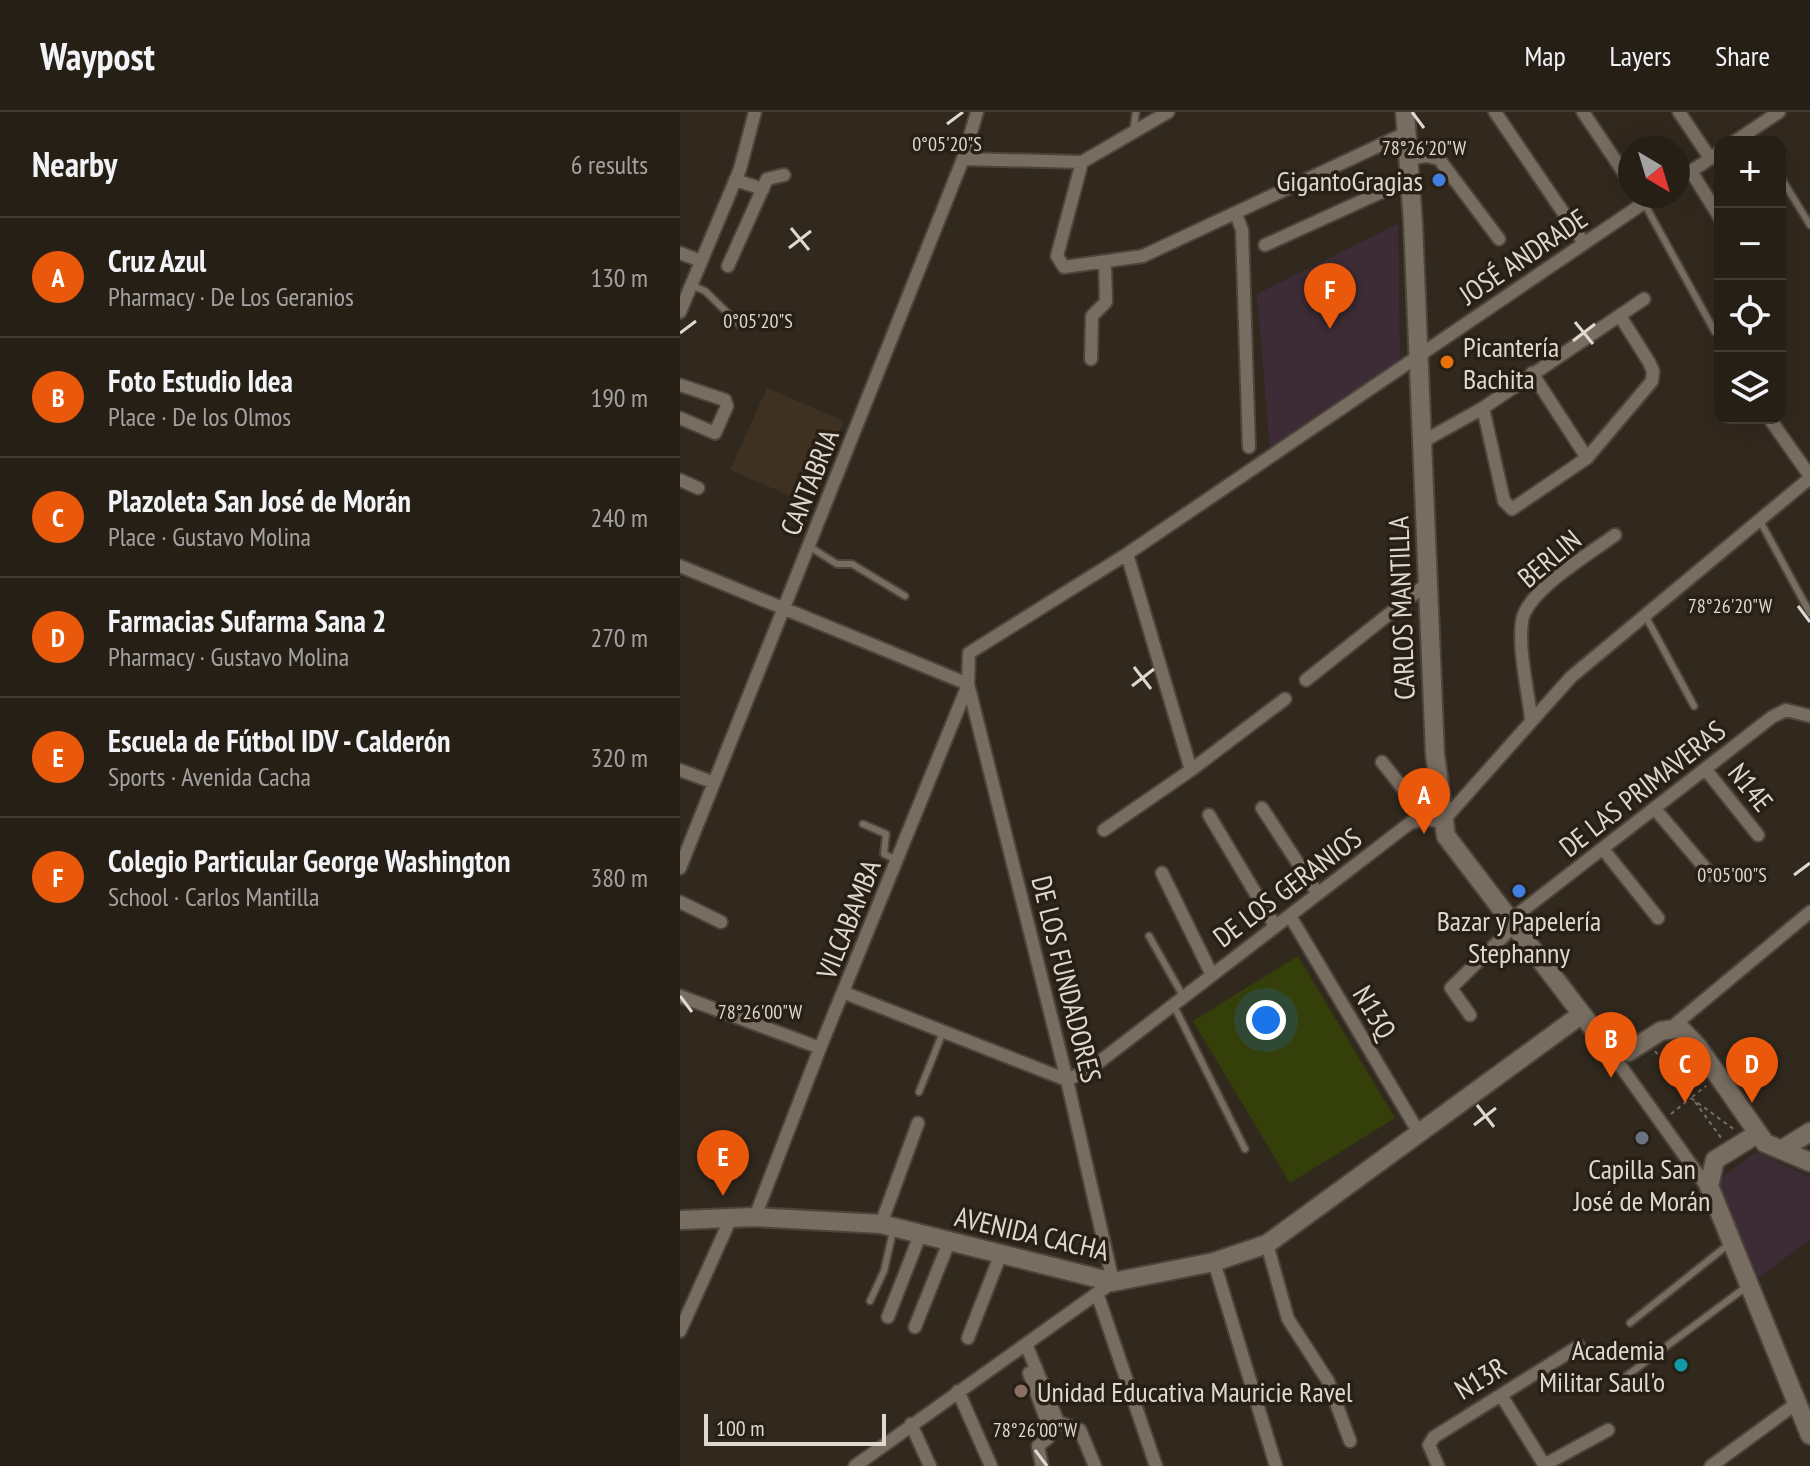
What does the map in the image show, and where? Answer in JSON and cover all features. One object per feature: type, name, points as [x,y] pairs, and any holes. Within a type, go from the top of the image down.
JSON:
[{"type":"street","points":[[680,312],[735,180],[755,112]]},
{"type":"street","name":"CANTABRIA","points":[[680,867],[963,159],[977,112]]},
{"type":"street","points":[[963,159],[1082,162],[1168,112]]},
{"type":"street","name":"CARLOS MANTILLA","points":[[1405,112],[1419,356],[1434,820],[1607,1047]]},
{"type":"street","points":[[1495,112],[1584,243]]},
{"type":"street","points":[[1583,112],[1618,164]]},
{"type":"street","points":[[1679,112],[1714,154]]},
{"type":"street","points":[[1743,136],[1772,114]]},
{"type":"street","points":[[1082,162],[1058,262],[1064,267],[1105,264],[1143,256],[1406,133]]},
{"type":"street","points":[[1408,159],[1426,156],[1439,159],[1499,239]]},
{"type":"street","points":[[1714,156],[1691,171],[1714,208]]},
{"type":"street","points":[[728,266],[767,179],[784,175]]},
{"type":"street","points":[[1265,245],[1410,179]]},
{"type":"street","points":[[735,180],[763,189]]},
{"type":"street","name":"JOSÉ ANDRADE","points":[[1127,554],[1632,208]]},
{"type":"street","points":[[1236,214],[1242,230],[1249,447]]},
{"type":"street","points":[[680,253],[701,261]]},
{"type":"street","points":[[1091,359],[1092,316],[1106,302],[1105,264]]},
{"type":"street","points":[[1422,442],[1483,408],[1644,299]]},
{"type":"street","points":[[1483,408],[1504,501],[1512,509],[1587,458],[1652,381],[1649,362],[1620,316]]},
{"type":"street","points":[[1532,373],[1587,458]]},
{"type":"street","points":[[680,385],[725,400],[727,406],[715,433],[680,418]]},
{"type":"street","points":[[1773,424],[1810,477]]},
{"type":"street","name":"DE LOS GERANIOS","points":[[1067,1080],[1090,1069],[1410,823],[1434,820],[1571,677],[1810,477]]},
{"type":"street","points":[[680,480],[698,488]]},
{"type":"street","name":"BERLIN","points":[[1531,719],[1522,633],[1524,612],[1537,594],[1615,535]]},
{"type":"street","points":[[1127,554],[1191,770]]},
{"type":"street","name":"VILCABAMBA","points":[[755,1217],[968,684],[969,653],[1127,554]]},
{"type":"street","points":[[680,566],[783,611],[968,684]]},
{"type":"street","points":[[1306,680],[1428,583]]},
{"type":"street","name":"DE LOS FUNDADORES","points":[[968,684],[1067,1080],[1113,1282]]},
{"type":"street","points":[[1104,830],[1191,770],[1285,699]]},
{"type":"street","name":"DE LAS PRIMAVERAS","points":[[1470,1015],[1451,988],[1511,924],[1779,713],[1793,710],[1810,716]]},
{"type":"street","points":[[1382,762],[1434,820]]},
{"type":"street","points":[[680,770],[712,782]]},
{"type":"street","name":"N14E","points":[[1706,770],[1758,835]]},
{"type":"street","points":[[1262,808],[1318,894]]},
{"type":"street","points":[[1655,809],[1711,875]]},
{"type":"street","points":[[1209,815],[1275,926]]},
{"type":"street","points":[[1603,849],[1658,918]]},
{"type":"street","points":[[1162,873],[1212,975]]},
{"type":"street","points":[[680,902],[721,922]]},
{"type":"street","points":[[1607,1047],[1628,1052],[1669,1028],[1810,912]]},
{"type":"street","name":"N13Q","points":[[1290,916],[1419,1133]]},
{"type":"street","points":[[845,993],[1067,1080]]},
{"type":"street","points":[[680,996],[820,1048]]},
{"type":"street","name":"AVENIDA CACHA","points":[[680,1220],[755,1217],[845,1219],[888,1226],[1113,1282],[1214,1262],[1267,1244],[1582,1014]]},
{"type":"street","points":[[1669,1028],[1687,1033],[1718,1074],[1744,1141]]},
{"type":"street","points":[[1607,1047],[1712,1194],[1810,1435]]},
{"type":"street","points":[[888,1226],[918,1123]]},
{"type":"street","points":[[1781,1150],[1810,1132]]},
{"type":"street","points":[[1712,1194],[1710,1172],[1715,1160],[1744,1141],[1765,1143],[1810,1162]]},
{"type":"street","points":[[680,1331],[731,1218]]},
{"type":"street","points":[[888,1317],[920,1235]]},
{"type":"street","points":[[915,1327],[949,1242]]},
{"type":"street","points":[[1267,1244],[1288,1319],[1328,1381],[1350,1441]]},
{"type":"street","points":[[968,1338],[1000,1256]]},
{"type":"street","points":[[1214,1262],[1276,1466]]},
{"type":"street","points":[[855,1466],[874,1460],[911,1424],[1098,1296],[1113,1282]]},
{"type":"street","points":[[1098,1296],[1156,1466]]},
{"type":"street","points":[[1023,1346],[1050,1430],[1048,1438],[1038,1446],[1042,1466]]},
{"type":"street","points":[[1023,1346],[1058,1422],[1080,1430],[1095,1466]]},
{"type":"street","name":"N13R","points":[[1438,1466],[1429,1445],[1434,1437],[1579,1346]]},
{"type":"street","points":[[958,1391],[991,1466]]},
{"type":"street","points":[[1501,1395],[1544,1465],[1608,1430]]},
{"type":"street","points":[[1711,1466],[1797,1403]]},
{"type":"street","points":[[911,1424],[930,1466]]},
{"type":"lane","points":[[1133,132],[1136,112]]},
{"type":"lane","points":[[1752,130],[1756,136]]},
{"type":"lane","points":[[1786,186],[1810,225]]},
{"type":"lane","points":[[1651,208],[1714,330]]},
{"type":"lane","points":[[691,285],[705,291],[740,325]]},
{"type":"lane","points":[[1760,520],[1810,613]]},
{"type":"lane","points":[[810,547],[837,564],[852,564],[905,596]]},
{"type":"lane","points":[[1646,617],[1694,706]]},
{"type":"lane","points":[[863,824],[886,834],[884,854],[897,860]]},
{"type":"lane","points":[[1149,936],[1245,1149]]},
{"type":"lane","points":[[919,1092],[943,1032]]},
{"type":"lane","points":[[870,1301],[884,1271],[888,1226]]},
{"type":"lane","points":[[1630,1323],[1732,1242]]},
{"type":"lane","points":[[1617,1383],[1749,1284]]},
{"type":"path","points":[[1669,1028],[1691,1098],[1744,1141]]},
{"type":"path","points":[[1647,1041],[1691,1098],[1744,1141]]},
{"type":"path","points":[[1660,1122],[1718,1074]]},
{"type":"shaded area","points":[[1398,224],[1400,365],[1270,450],[1257,294]]},
{"type":"shaded area","points":[[767,388],[844,421],[809,504],[730,470]]},
{"type":"shaded area","points":[[1756,1152],[1810,1177],[1810,1239],[1757,1279],[1717,1181]]},
{"type":"green space","points":[[1298,956],[1395,1118],[1290,1183],[1193,1021]]},
{"type":"place","name":"GigantoGragias","points":[[1439,180]]},
{"type":"place","name":"Colegio Particular George Washington","points":[[1330,329]]},
{"type":"place","name":"Picantería Bachita","points":[[1447,362]]},
{"type":"place","name":"Cruz Azul","points":[[1424,834]]},
{"type":"place","name":"Bazar y Papelería Stephanny","points":[[1519,891]]},
{"type":"place","name":"Foto Estudio Idea","points":[[1611,1078]]},
{"type":"place","name":"Plazoleta San José de Morán","points":[[1685,1103]]},
{"type":"place","name":"Farmacias Sufarma Sana 2","points":[[1752,1103]]},
{"type":"place","name":"Capilla San José de Morán","points":[[1642,1138]]},
{"type":"place","name":"Escuela de Fútbol IDV - Calderón","points":[[723,1196]]},
{"type":"place","name":"Academia Militar Saul'o","points":[[1681,1365]]},
{"type":"place","name":"Unidad Educativa Mauricie Ravel","points":[[1021,1391]]}]
